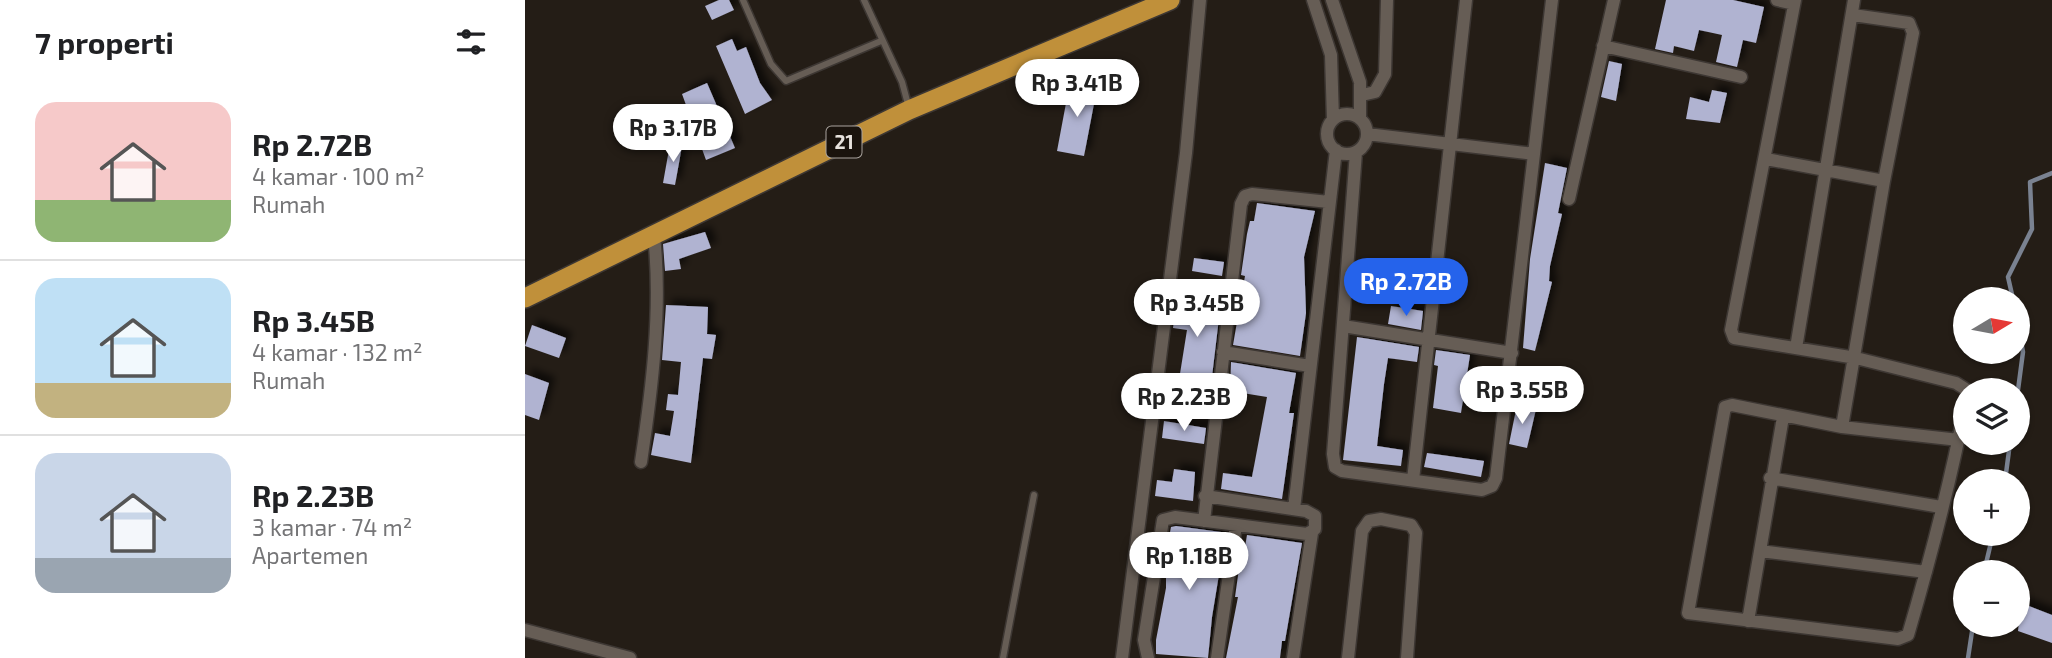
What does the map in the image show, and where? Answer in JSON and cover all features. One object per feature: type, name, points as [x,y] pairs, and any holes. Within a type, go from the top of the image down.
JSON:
[{"type":"highway","name":"21","points":[[526,301],[909,110],[1170,0]]},
{"type":"street","points":[[1122,658],[1186,153],[1200,0]]},
{"type":"street","points":[[1313,0],[1331,55],[1333,120],[1327,136],[1336,150],[1346,154],[1356,152],[1364,144],[1367,134],[1360,119],[1362,95],[1356,67],[1332,0]]},
{"type":"street","points":[[1362,95],[1375,92],[1385,74],[1387,0]]},
{"type":"street","points":[[1413,480],[1466,0]]},
{"type":"street","points":[[1356,152],[1333,454],[1335,467],[1342,471],[1482,489],[1493,486],[1512,352],[1552,0]]},
{"type":"street","points":[[1569,198],[1614,0]]},
{"type":"street","points":[[1777,0],[1795,2],[1731,330],[1734,338],[1856,358],[1953,382]]},
{"type":"street","points":[[1796,348],[1823,172],[1854,0]]},
{"type":"street","points":[[1842,427],[1856,358],[1884,181],[1913,33],[1909,23],[1853,15]]},
{"type":"street","points":[[1325,31],[1341,26]]},
{"type":"street","points":[[1603,46],[1741,77]]},
{"type":"street","points":[[1333,120],[1346,114],[1360,119]]},
{"type":"street","points":[[1367,134],[1534,154]]},
{"type":"street","points":[[1294,509],[1336,150]]},
{"type":"street","points":[[1766,159],[1823,172],[1884,181]]},
{"type":"street","points":[[1204,521],[1241,204],[1245,196],[1252,194],[1329,202]]},
{"type":"street","points":[[641,462],[648,415],[658,270],[654,236]]},
{"type":"street","points":[[1343,326],[1512,352]]},
{"type":"street","points":[[1223,352],[1310,366]]},
{"type":"street","points":[[1953,439],[1842,427],[1732,405],[1725,407],[1688,612],[1903,638],[1908,635],[1926,572],[1955,455]]},
{"type":"street","points":[[1748,621],[1770,478],[1783,417]]},
{"type":"street","points":[[1770,478],[1941,507]]},
{"type":"street","points":[[1205,496],[1294,509],[1315,516],[1293,658]]},
{"type":"street","points":[[1150,657],[1144,640],[1163,520],[1175,517],[1312,533]]},
{"type":"street","points":[[1349,658],[1362,531],[1369,521],[1381,519],[1411,525],[1416,533],[1407,658]]},
{"type":"street","points":[[1217,658],[1235,525]]},
{"type":"street","points":[[1760,551],[1926,572]]},
{"type":"street","points":[[525,630],[630,658]]},
{"type":"lane","points":[[743,0],[771,64],[786,81],[881,41]]},
{"type":"lane","points":[[864,0],[902,82],[909,110]]},
{"type":"lane","points":[[1003,658],[1034,495]]},
{"type":"building","points":[[719,0],[729,0],[734,10],[712,20],[705,6]]},
{"type":"building","points":[[1666,0],[1733,0],[1764,7],[1756,43],[1743,40],[1737,67],[1716,62],[1722,35],[1699,30],[1694,51],[1674,46],[1673,53],[1655,49]]},
{"type":"building","points":[[732,39],[737,51],[746,47],[760,83],[772,100],[745,114],[716,46]]},
{"type":"building","points":[[1609,61],[1622,64],[1616,101],[1601,97]]},
{"type":"building","points":[[1070,82],[1097,88],[1084,156],[1057,151]]},
{"type":"building","points":[[707,83],[735,148],[706,160],[682,94]]},
{"type":"building","points":[[1712,90],[1727,93],[1720,123],[1686,119],[1690,97],[1709,102]]},
{"type":"building","points":[[670,144],[682,146],[675,185],[663,183]]},
{"type":"building","points":[[1545,163],[1567,168],[1558,213],[1562,214],[1550,266],[1549,281],[1552,282],[1535,351],[1523,348],[1530,259]]},
{"type":"building","points":[[1257,203],[1315,211],[1304,257],[1306,313],[1300,356],[1233,345],[1245,276],[1241,275],[1247,234],[1250,221],[1254,221]]},
{"type":"building","points":[[705,232],[711,248],[679,259],[681,269],[665,271],[663,244]]},
{"type":"building","points":[[1194,258],[1224,262],[1222,276],[1192,271]]},
{"type":"building","points":[[1177,296],[1210,301],[1208,316],[1219,318],[1211,385],[1179,380],[1187,330],[1173,328]]},
{"type":"building","points":[[666,305],[708,307],[707,334],[716,335],[712,359],[703,358],[691,463],[651,455],[655,433],[670,436],[674,411],[666,410],[668,394],[678,395],[681,362],[662,360]]},
{"type":"building","points":[[1391,306],[1423,311],[1421,330],[1388,324]]},
{"type":"building","points":[[532,325],[566,338],[559,358],[525,346]]},
{"type":"building","points":[[1357,337],[1419,347],[1417,362],[1388,358],[1384,384],[1377,446],[1403,450],[1401,466],[1343,460]]},
{"type":"building","points":[[1436,350],[1470,355],[1461,413],[1433,408],[1438,366],[1434,365]]},
{"type":"building","points":[[1231,362],[1296,373],[1289,413],[1294,413],[1282,499],[1221,489],[1223,473],[1252,477],[1267,397],[1230,391]]},
{"type":"building","points":[[525,374],[549,383],[539,420],[525,415]]},
{"type":"building","points":[[1517,405],[1536,409],[1527,448],[1509,444]]},
{"type":"building","points":[[1164,421],[1206,428],[1204,444],[1162,438]]},
{"type":"building","points":[[1427,453],[1484,461],[1481,477],[1424,467]]},
{"type":"building","points":[[1174,469],[1195,472],[1193,501],[1155,496],[1157,480],[1172,482]]},
{"type":"building","points":[[1171,527],[1221,532],[1219,543],[1224,544],[1208,658],[1156,654],[1166,588],[1166,577],[1163,577],[1167,548]]},
{"type":"building","points":[[1247,535],[1302,543],[1280,658],[1226,658],[1238,597],[1235,597],[1242,547],[1245,547]]},
{"type":"building","points":[[2030,606],[2052,615],[2052,643],[2030,635]]},
{"type":"waterway","points":[[2010,287],[2008,277],[2032,229],[2030,182],[2052,173]]},
{"type":"waterway","points":[[2020,378],[2021,364]]},
{"type":"waterway","points":[[2007,469],[2008,455]]},
{"type":"waterway","points":[[1987,560],[1990,546]]},
{"type":"waterway","points":[[1968,658],[1971,637]]}]
